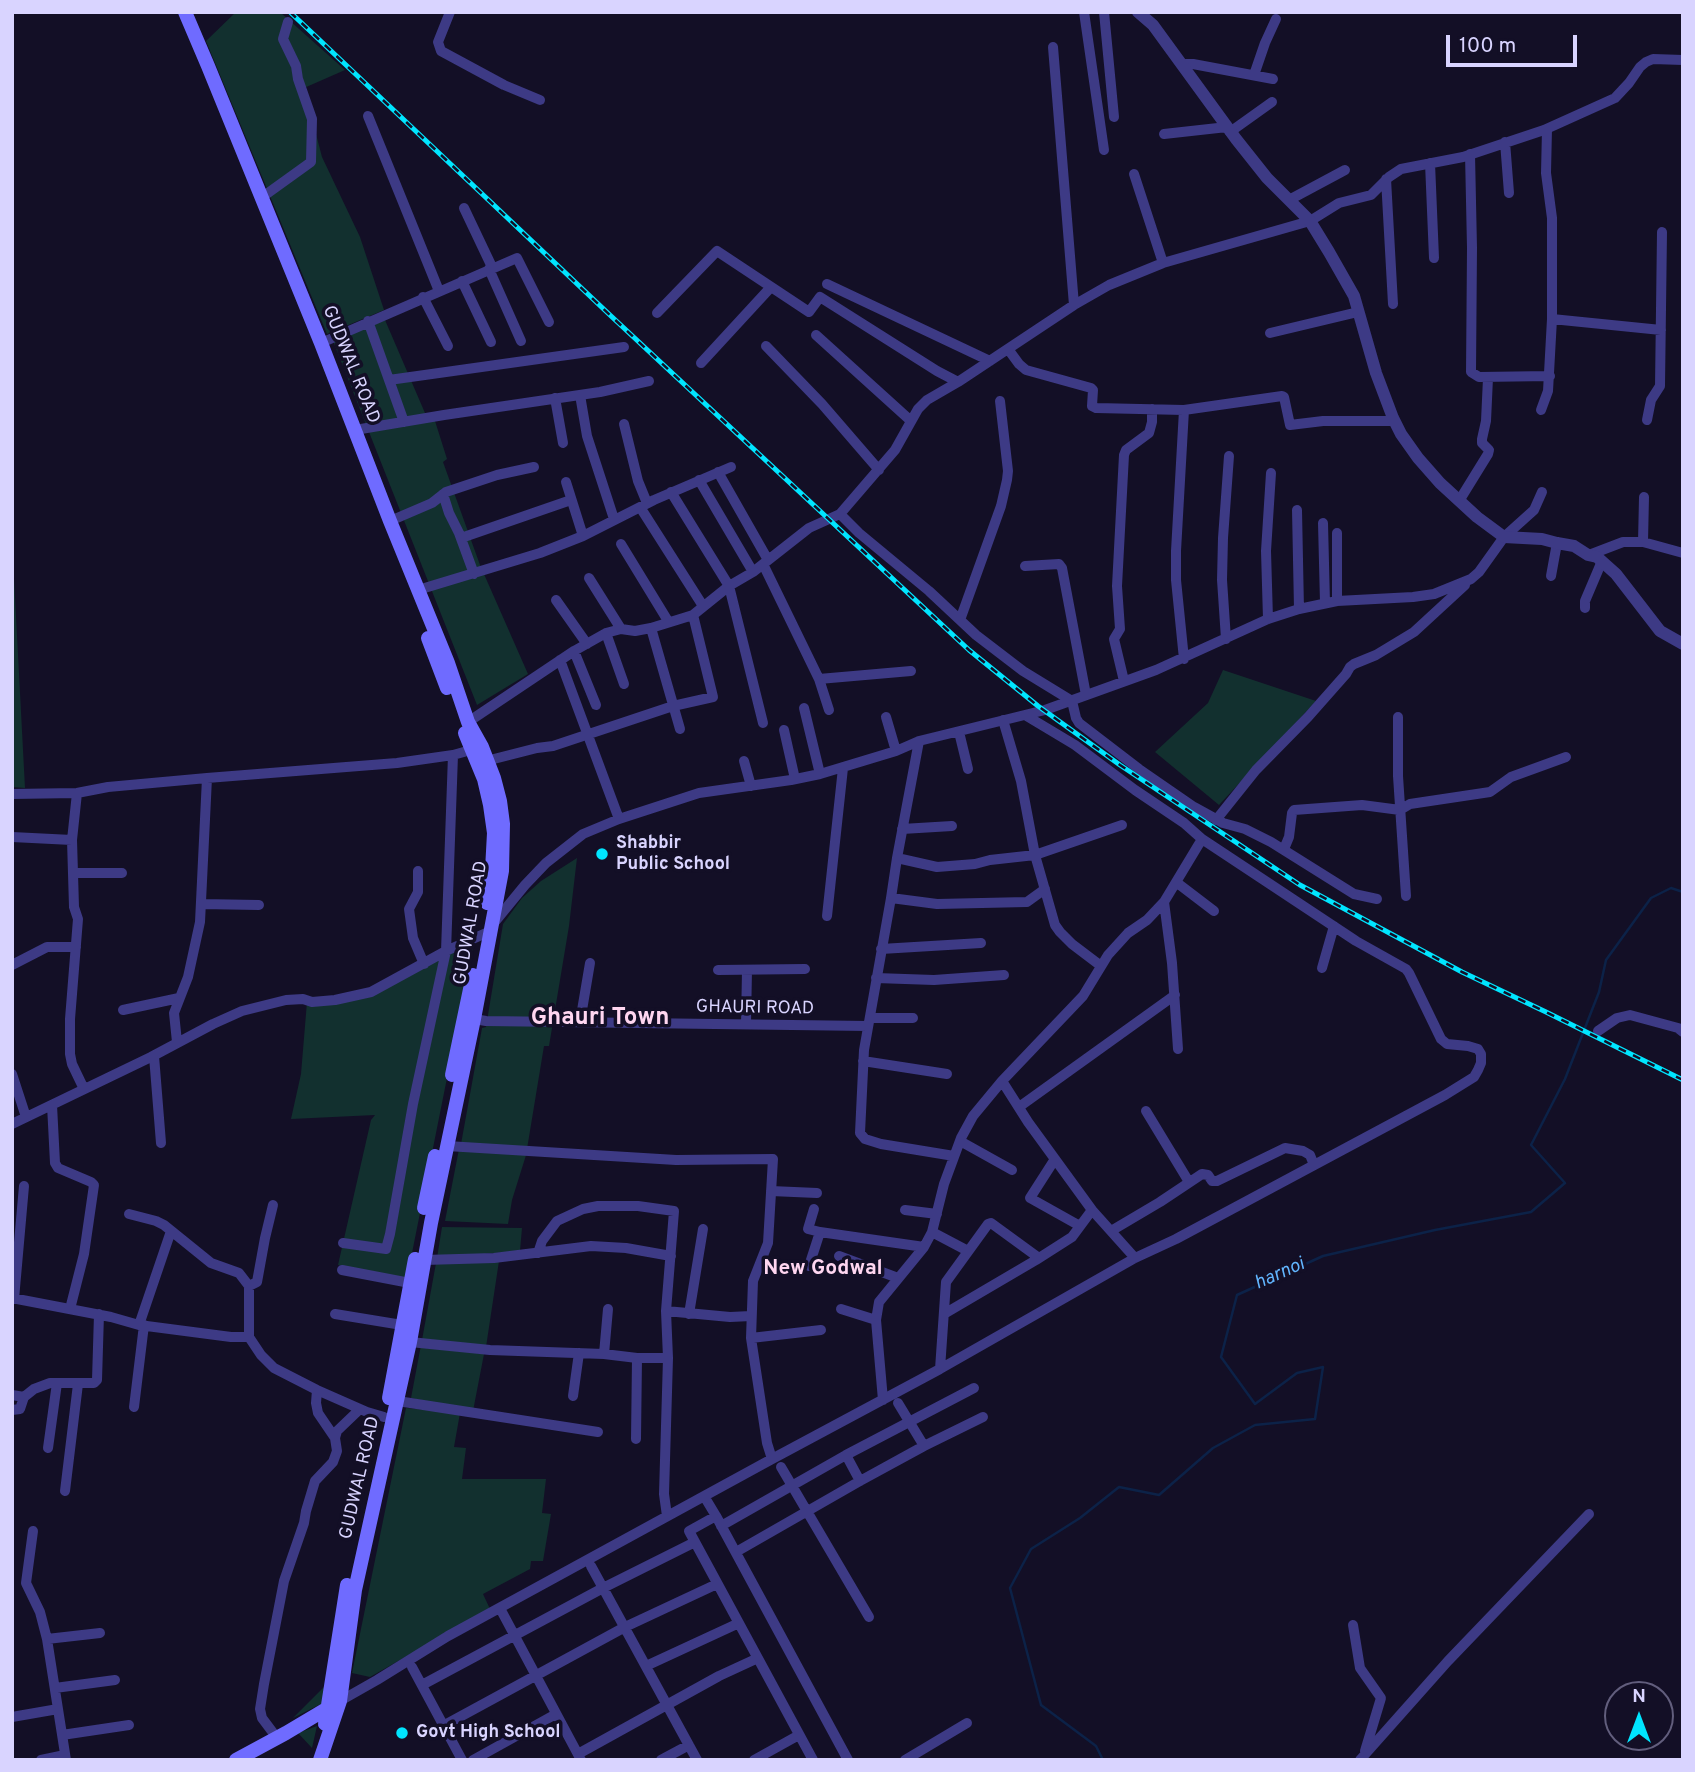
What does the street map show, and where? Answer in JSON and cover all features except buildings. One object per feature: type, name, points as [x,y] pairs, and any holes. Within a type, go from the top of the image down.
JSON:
[{"type":"main road","name":"GUDWAL ROAD","points":[[176,12],[480,753],[494,778],[503,824],[502,871],[428,1187],[402,1325],[393,1401],[334,1705],[320,1760]]},
{"type":"main road","name":"GUDWAL ROAD","points":[[185,12],[321,343],[448,663],[480,753]]},
{"type":"main road","name":"GUDWAL ROAD","points":[[334,1705],[346,1588],[384,1418],[393,1401],[410,1342],[474,1019],[487,932]]},
{"type":"main road","points":[[236,1760],[334,1705]]},
{"type":"street","points":[[450,12],[438,42],[441,51],[504,85],[540,100]]},
{"type":"street","points":[[1084,12],[1104,150]]},
{"type":"street","points":[[1104,12],[1114,117]]},
{"type":"street","points":[[1138,12],[1153,25],[1267,178],[1310,221],[1354,296],[1376,373],[1394,421],[1418,458],[1440,483],[1496,533],[1504,537],[1574,546],[1597,557],[1616,574],[1660,631],[1683,644]]},
{"type":"street","points":[[1254,75],[1276,19]]},
{"type":"street","points":[[261,198],[311,162],[312,119],[296,65],[283,39],[288,22]]},
{"type":"street","points":[[1054,47],[1074,305]]},
{"type":"street","points":[[468,722],[560,660],[606,633],[621,629],[635,631],[651,628],[693,615],[809,528],[840,514],[895,450],[918,410],[927,400],[1109,285],[1163,262],[1310,221],[1339,203],[1371,195],[1401,169],[1470,154],[1547,129],[1615,98],[1646,62],[1653,59],[1683,60]]},
{"type":"street","points":[[1182,64],[1273,79]]},
{"type":"street","points":[[1164,134],[1229,130],[1272,102]]},
{"type":"street","points":[[368,116],[439,290]]},
{"type":"street","points":[[1541,410],[1550,376],[1552,319],[1552,218],[1546,173],[1547,129]]},
{"type":"street","points":[[1506,142],[1509,193]]},
{"type":"street","points":[[1470,154],[1471,372],[1488,378],[1550,376]]},
{"type":"street","points":[[1430,163],[1434,258]]},
{"type":"street","points":[[1289,200],[1345,170]]},
{"type":"street","points":[[1134,174],[1163,262]]},
{"type":"street","points":[[1386,180],[1392,304]]},
{"type":"street","points":[[464,208],[521,341]]},
{"type":"street","points":[[1647,420],[1651,400],[1660,386],[1662,232]]},
{"type":"street","points":[[657,313],[717,251],[809,312],[820,297],[958,382]]},
{"type":"street","points":[[321,343],[517,258],[549,322]]},
{"type":"street","points":[[461,281],[491,342]]},
{"type":"street","points":[[827,284],[990,361]]},
{"type":"street","points":[[701,363],[771,287]]},
{"type":"street","points":[[423,297],[448,346]]},
{"type":"street","points":[[1270,333],[1358,312]]},
{"type":"street","points":[[1552,319],[1661,330]]},
{"type":"street","points":[[368,321],[404,422]]},
{"type":"street","points":[[816,335],[911,421]]},
{"type":"street","points":[[389,380],[624,346]]},
{"type":"street","points":[[766,346],[822,404],[879,470]]},
{"type":"street","points":[[1008,349],[1026,370],[1091,388],[1092,406],[1096,408],[1184,410],[1282,396],[1290,425],[1323,421],[1394,421]]},
{"type":"street","points":[[1459,501],[1489,450],[1482,443],[1488,378]]},
{"type":"street","points":[[355,430],[649,382]]},
{"type":"street","points":[[580,395],[587,436],[614,519]]},
{"type":"street","points":[[555,398],[563,443]]},
{"type":"street","points":[[960,620],[1001,506],[1007,480],[1000,401]]},
{"type":"street","points":[[1124,681],[1114,639],[1120,629],[1117,586],[1124,455],[1126,450],[1149,433],[1152,409]]},
{"type":"street","points":[[1184,410],[1176,551],[1185,659]]},
{"type":"street","points":[[624,424],[643,505],[703,606]]},
{"type":"street","points":[[1226,639],[1222,580],[1228,456]]},
{"type":"street","points":[[390,521],[432,503],[446,492],[497,475],[534,467]]},
{"type":"street","points":[[418,590],[540,553],[583,536],[643,505],[731,467]]},
{"type":"street","points":[[718,472],[766,562],[819,679],[829,709]]},
{"type":"street","points":[[1268,619],[1266,551],[1271,473]]},
{"type":"street","points":[[699,480],[752,572]]},
{"type":"street","points":[[566,482],[583,536]]},
{"type":"street","points":[[671,492],[729,586],[763,723]]},
{"type":"street","points":[[1216,820],[1256,770],[1308,717],[1350,667],[1376,655],[1413,632],[1471,579],[1504,537],[1534,510],[1542,492]]},
{"type":"street","points":[[443,494],[474,574]]},
{"type":"street","points":[[1643,542],[1644,497]]},
{"type":"street","points":[[461,538],[571,500]]},
{"type":"street","points":[[1297,510],[1298,609]]},
{"type":"street","points":[[840,514],[867,541],[1023,671],[1072,701],[1079,723],[1172,792],[1216,820],[1245,829],[1284,849],[1354,894],[1377,899]]},
{"type":"street","points":[[1323,523],[1325,603]]},
{"type":"street","points":[[1337,533],[1337,601]]},
{"type":"street","points":[[1588,555],[1623,542],[1643,542],[1683,553]]},
{"type":"street","points":[[1552,576],[1557,543]]},
{"type":"street","points":[[621,544],[668,621]]},
{"type":"street","points":[[1584,608],[1602,561]]},
{"type":"street","points":[[1025,566],[1059,564],[1062,568],[1086,695]]},
{"type":"street","points":[[589,578],[621,629]]},
{"type":"street","points":[[12,1124],[242,1011],[286,1000],[335,1000],[371,992],[487,932],[546,863],[583,834],[619,819],[699,793],[820,774],[896,751],[919,741],[1045,710],[1185,659],[1268,619],[1298,609],[1337,601],[1434,594],[1471,579]]},
{"type":"street","points":[[556,600],[587,643]]},
{"type":"street","points":[[12,794],[77,793],[207,778],[397,763],[553,746],[673,706],[713,697],[693,615]]},
{"type":"street","points":[[651,628],[680,729]]},
{"type":"street","points":[[606,633],[624,684]]},
{"type":"street","points":[[574,651],[596,705]]},
{"type":"street","points":[[560,660],[619,819]]},
{"type":"street","points":[[819,679],[911,671]]},
{"type":"street","points":[[804,708],[820,774]]},
{"type":"street","points":[[334,1705],[448,1636],[940,1369],[1135,1258],[1314,1166],[1474,1077],[1481,1063],[1478,1049],[1447,1044],[1441,1039],[1406,969],[1334,926],[1202,839],[1184,823],[1075,746],[1025,715]]},
{"type":"street","points":[[886,716],[896,751]]},
{"type":"street","points":[[1398,717],[1398,776],[1406,896]]},
{"type":"street","points":[[1003,720],[1021,782],[1035,855],[1051,915],[1060,932],[1101,966]]},
{"type":"street","points":[[784,730],[795,779]]},
{"type":"street","points":[[959,732],[968,769]]},
{"type":"street","points":[[919,741],[863,1061],[860,1133],[865,1139],[881,1144],[954,1156]]},
{"type":"street","points":[[343,1243],[386,1250],[413,1104],[446,951],[453,755]]},
{"type":"street","points":[[1284,849],[1294,810],[1362,806],[1400,810],[1410,804],[1490,792],[1511,777],[1566,757]]},
{"type":"street","points":[[744,761],[751,786]]},
{"type":"street","points":[[827,916],[843,768]]},
{"type":"street","points":[[177,1042],[174,1013],[188,977],[200,922],[207,778]]},
{"type":"street","points":[[77,793],[72,840],[74,907],[78,919],[70,1054],[84,1089]]},
{"type":"street","points":[[897,858],[937,867],[975,864],[1035,855],[1122,825]]},
{"type":"street","points":[[902,829],[952,826]]},
{"type":"street","points":[[12,837],[72,840]]},
{"type":"street","points":[[883,1400],[876,1320],[879,1302],[924,1247],[932,1232],[944,1184],[960,1141],[973,1116],[1002,1080],[1083,996],[1108,955],[1128,933],[1147,920],[1164,902],[1202,839]]},
{"type":"street","points":[[418,871],[418,892],[410,909],[414,939],[424,964]]},
{"type":"street","points":[[74,873],[122,873]]},
{"type":"street","points":[[1175,882],[1214,911]]},
{"type":"street","points":[[891,898],[937,904],[1027,902],[1045,889]]},
{"type":"street","points":[[1164,902],[1175,995],[1178,1049]]},
{"type":"street","points":[[201,904],[259,905]]},
{"type":"street","points":[[1322,968],[1334,926]]},
{"type":"street","points":[[881,949],[981,943]]},
{"type":"street","points":[[12,965],[47,947],[76,947]]},
{"type":"street","points":[[580,1022],[590,963]]},
{"type":"street","points":[[718,970],[805,969]]},
{"type":"street","points":[[746,1024],[747,970]]},
{"type":"street","points":[[876,978],[934,980],[1004,975]]},
{"type":"street","points":[[1019,1107],[1175,995]]},
{"type":"street","points":[[123,1010],[179,998]]},
{"type":"street","points":[[1598,1031],[1617,1018],[1630,1015],[1678,1028],[1683,1032]]},
{"type":"street","name":"GHAURI ROAD","points":[[474,1019],[746,1024],[869,1022],[913,1018]]},
{"type":"street","points":[[154,1056],[161,1143]]},
{"type":"street","points":[[863,1061],[947,1074]]},
{"type":"street","points":[[12,1074],[26,1117]]},
{"type":"street","points":[[1002,1080],[1092,1210],[1135,1258]]},
{"type":"street","points":[[52,1105],[55,1163],[58,1168],[94,1185],[84,1254],[70,1309]]},
{"type":"street","points":[[1146,1111],[1189,1182]]},
{"type":"street","points":[[960,1141],[1012,1170]]},
{"type":"street","points":[[447,1146],[677,1160],[773,1159],[768,1243],[753,1280],[751,1317],[751,1338],[767,1443],[772,1459]]},
{"type":"street","points":[[1111,1231],[1205,1173],[1212,1181],[1217,1181],[1285,1147],[1310,1155],[1314,1166]]},
{"type":"street","points":[[1055,1159],[1030,1198],[1080,1226]]},
{"type":"street","points":[[24,1186],[13,1299],[99,1314],[142,1325],[249,1337]]},
{"type":"street","points":[[771,1191],[817,1193]]},
{"type":"street","points":[[249,1286],[257,1282],[273,1205]]},
{"type":"street","points":[[538,1253],[542,1241],[557,1221],[583,1209],[598,1206],[638,1206],[674,1211],[666,1311],[664,1493],[667,1516]]},
{"type":"street","points":[[814,1209],[808,1229],[924,1247]]},
{"type":"street","points":[[905,1210],[937,1214]]},
{"type":"street","points":[[944,1314],[1072,1237],[1092,1210]]},
{"type":"street","points":[[129,1214],[156,1221],[211,1263],[239,1273],[249,1286],[249,1337],[274,1368],[317,1390],[384,1418]]},
{"type":"street","points":[[940,1369],[946,1282],[988,1224],[991,1223],[1039,1258]]},
{"type":"street","points":[[689,1314],[703,1229]]},
{"type":"street","points":[[134,1407],[142,1325],[171,1231]]},
{"type":"street","points":[[810,1266],[820,1232]]},
{"type":"street","points":[[932,1232],[968,1251]]},
{"type":"street","points":[[424,1261],[494,1258],[591,1246],[625,1248],[671,1256]]},
{"type":"street","points":[[839,1256],[898,1278]]},
{"type":"street","points":[[342,1270],[410,1283]]},
{"type":"street","points":[[604,1354],[608,1309]]},
{"type":"street","points":[[841,1309],[876,1320]]},
{"type":"street","points":[[666,1311],[751,1317]]},
{"type":"street","points":[[12,1410],[20,1409],[24,1397],[42,1385],[94,1384],[97,1380],[99,1314]]},
{"type":"street","points":[[335,1314],[402,1325]]},
{"type":"street","points":[[751,1338],[821,1330]]},
{"type":"street","points":[[410,1342],[490,1350],[667,1358]]},
{"type":"street","points":[[573,1396],[579,1353]]},
{"type":"street","points":[[636,1439],[637,1358]]},
{"type":"street","points":[[48,1448],[57,1383]]},
{"type":"street","points":[[65,1491],[78,1384]]},
{"type":"street","points":[[813,1760],[689,1531],[718,1521],[791,1486],[974,1388]]},
{"type":"street","points":[[317,1390],[318,1413],[335,1438]]},
{"type":"street","points":[[12,1395],[24,1397]]},
{"type":"street","points":[[393,1401],[598,1432]]},
{"type":"street","points":[[898,1403],[924,1446]]},
{"type":"street","points":[[277,1738],[262,1718],[260,1709],[284,1581],[315,1481],[333,1462],[337,1451],[337,1431],[360,1409]]},
{"type":"street","points":[[736,1552],[924,1446],[983,1417]]},
{"type":"street","points":[[846,1455],[860,1481]]},
{"type":"street","points":[[781,1467],[869,1617]]},
{"type":"street","points":[[704,1496],[848,1760]]},
{"type":"street","points":[[1362,1757],[1448,1661],[1589,1514]]},
{"type":"street","points":[[33,1531],[26,1583],[40,1612],[47,1639],[66,1757],[41,1760]]},
{"type":"street","points":[[422,1685],[513,1634],[695,1542]]},
{"type":"street","points":[[591,1566],[697,1760]]},
{"type":"street","points":[[443,1726],[625,1627],[717,1584]]},
{"type":"street","points":[[502,1612],[579,1757],[719,1676],[758,1658]]},
{"type":"street","points":[[646,1666],[739,1623]]},
{"type":"street","points":[[1353,1625],[1360,1668],[1381,1698],[1362,1757]]},
{"type":"street","points":[[47,1639],[100,1633]]},
{"type":"street","points":[[412,1667],[462,1760]]},
{"type":"street","points":[[55,1688],[115,1680]]},
{"type":"street","points":[[12,1717],[58,1709]]},
{"type":"street","points":[[473,1760],[556,1714]]},
{"type":"street","points":[[905,1760],[967,1723]]},
{"type":"street","points":[[62,1735],[129,1725]]},
{"type":"street","points":[[754,1760],[799,1735]]},
{"type":"street","points":[[661,1760],[689,1745]]},
{"type":"green space","points":[[236,12],[280,12],[345,70],[304,88],[322,157],[360,237],[384,310],[327,334],[206,41]]},
{"type":"green space","points":[[385,320],[428,420],[435,421],[447,459],[443,462],[480,565],[528,674],[477,705],[333,341]]},
{"type":"green space","points":[[12,540],[25,788],[12,787]]},
{"type":"green space","points":[[1223,670],[1316,701],[1219,805],[1155,752],[1208,703]]},
{"type":"green space","points":[[577,858],[569,926],[549,1046],[544,1046],[527,1149],[461,1144],[482,1028],[486,1027],[503,924],[522,898],[541,881]]},
{"type":"green space","points":[[474,943],[407,1278],[338,1265],[371,1120],[375,1115],[291,1119],[301,1074],[307,1002],[372,992],[422,965]]},
{"type":"green space","points":[[459,1149],[527,1152],[512,1200],[508,1224],[445,1221]]},
{"type":"green space","points":[[442,1227],[522,1228],[520,1251],[437,1258]]},
{"type":"green space","points":[[499,1261],[486,1347],[422,1340],[436,1263]]},
{"type":"green space","points":[[421,1345],[484,1354],[473,1411],[411,1398]]},
{"type":"green space","points":[[406,1408],[460,1413],[454,1447],[466,1448],[462,1479],[546,1479],[542,1513],[551,1514],[543,1561],[531,1561],[530,1569],[483,1594],[490,1609],[370,1677],[352,1673]]},
{"type":"green space","points":[[325,1686],[323,1703],[293,1718]]},
{"type":"green space","points":[[317,1726],[312,1748],[298,1733]]},
{"type":"waterway","name":"harnoi","points":[[1103,1760],[1096,1746],[1041,1705],[1010,1588],[1031,1549],[1080,1518],[1119,1487],[1159,1495],[1213,1448],[1255,1425],[1315,1419],[1323,1367],[1297,1373],[1255,1404],[1221,1357],[1237,1295],[1323,1256],[1435,1230],[1531,1212],[1565,1183],[1531,1145],[1565,1079],[1599,992],[1606,960],[1651,898],[1671,888],[1683,892]]},
{"type":"railway","points":[[290,12],[969,650],[1038,706],[1120,765],[1300,885],[1462,972],[1683,1080]]},
{"type":"place","name":"Shabbir Public School","points":[[602,854]]},
{"type":"place","name":"Govt High School","points":[[402,1733]]},
{"type":"district","name":"Ghauri Town","points":[[600,1019]]},
{"type":"district","name":"New Godwal","points":[[823,1270]]}]
